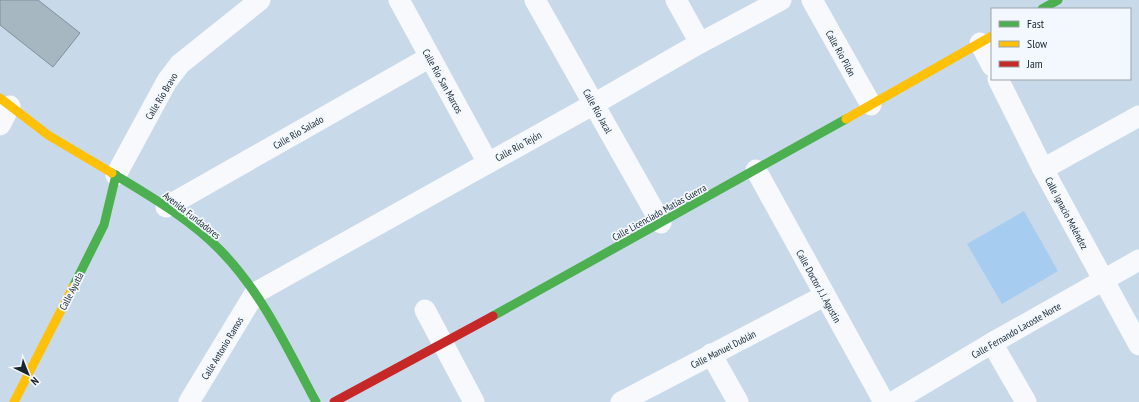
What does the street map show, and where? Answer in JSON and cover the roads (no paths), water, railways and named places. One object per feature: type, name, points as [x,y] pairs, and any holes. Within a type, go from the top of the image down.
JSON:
[{"type":"street","name":"Calle Río Bravo","points":[[116,175],[168,81],[180,64],[260,0]]},
{"type":"street","name":"Calle Río San Marcos","points":[[399,0],[488,163]]},
{"type":"street","name":"Calle Río Jacal","points":[[535,0],[661,223]]},
{"type":"street","points":[[676,0],[700,43]]},
{"type":"street","name":"Calle Río Tejón","points":[[255,293],[594,104],[700,43],[782,0]]},
{"type":"street","name":"Calle Río Pilón","points":[[812,0],[871,105]]},
{"type":"street","points":[[1044,8],[1058,0]]},
{"type":"street","points":[[986,40],[991,62]]},
{"type":"street","name":"Calle Licenciado Matías Guerra","points":[[334,402],[443,344],[661,223],[986,40]]},
{"type":"street","name":"Calle Río Salado","points":[[166,207],[430,57]]},
{"type":"street","name":"Calle Ignacio Meléndez","points":[[998,80],[1043,169],[1139,345]]},
{"type":"street","name":"Avenida Fundadores","points":[[5,102],[47,134],[166,207],[221,251],[255,293],[316,402]]},
{"type":"street","points":[[0,125],[5,102]]},
{"type":"street","points":[[1043,169],[1139,116]]},
{"type":"street","name":"Calle Doctor J. J. Agustín","points":[[756,170],[824,296],[884,402]]},
{"type":"street","name":"Calle Ayutla","points":[[14,402],[104,225],[116,175]]},
{"type":"street","name":"Calle Fernando Lacoste Norte","points":[[893,402],[992,343],[1139,260]]},
{"type":"street","name":"Calle Antonio Ramos","points":[[189,402],[255,293]]},
{"type":"street","name":"Calle Manuel Dublán","points":[[621,402],[824,296]]},
{"type":"street","points":[[425,310],[474,402]]},
{"type":"street","points":[[992,343],[1026,402]]},
{"type":"street","points":[[711,354],[738,402]]}]
